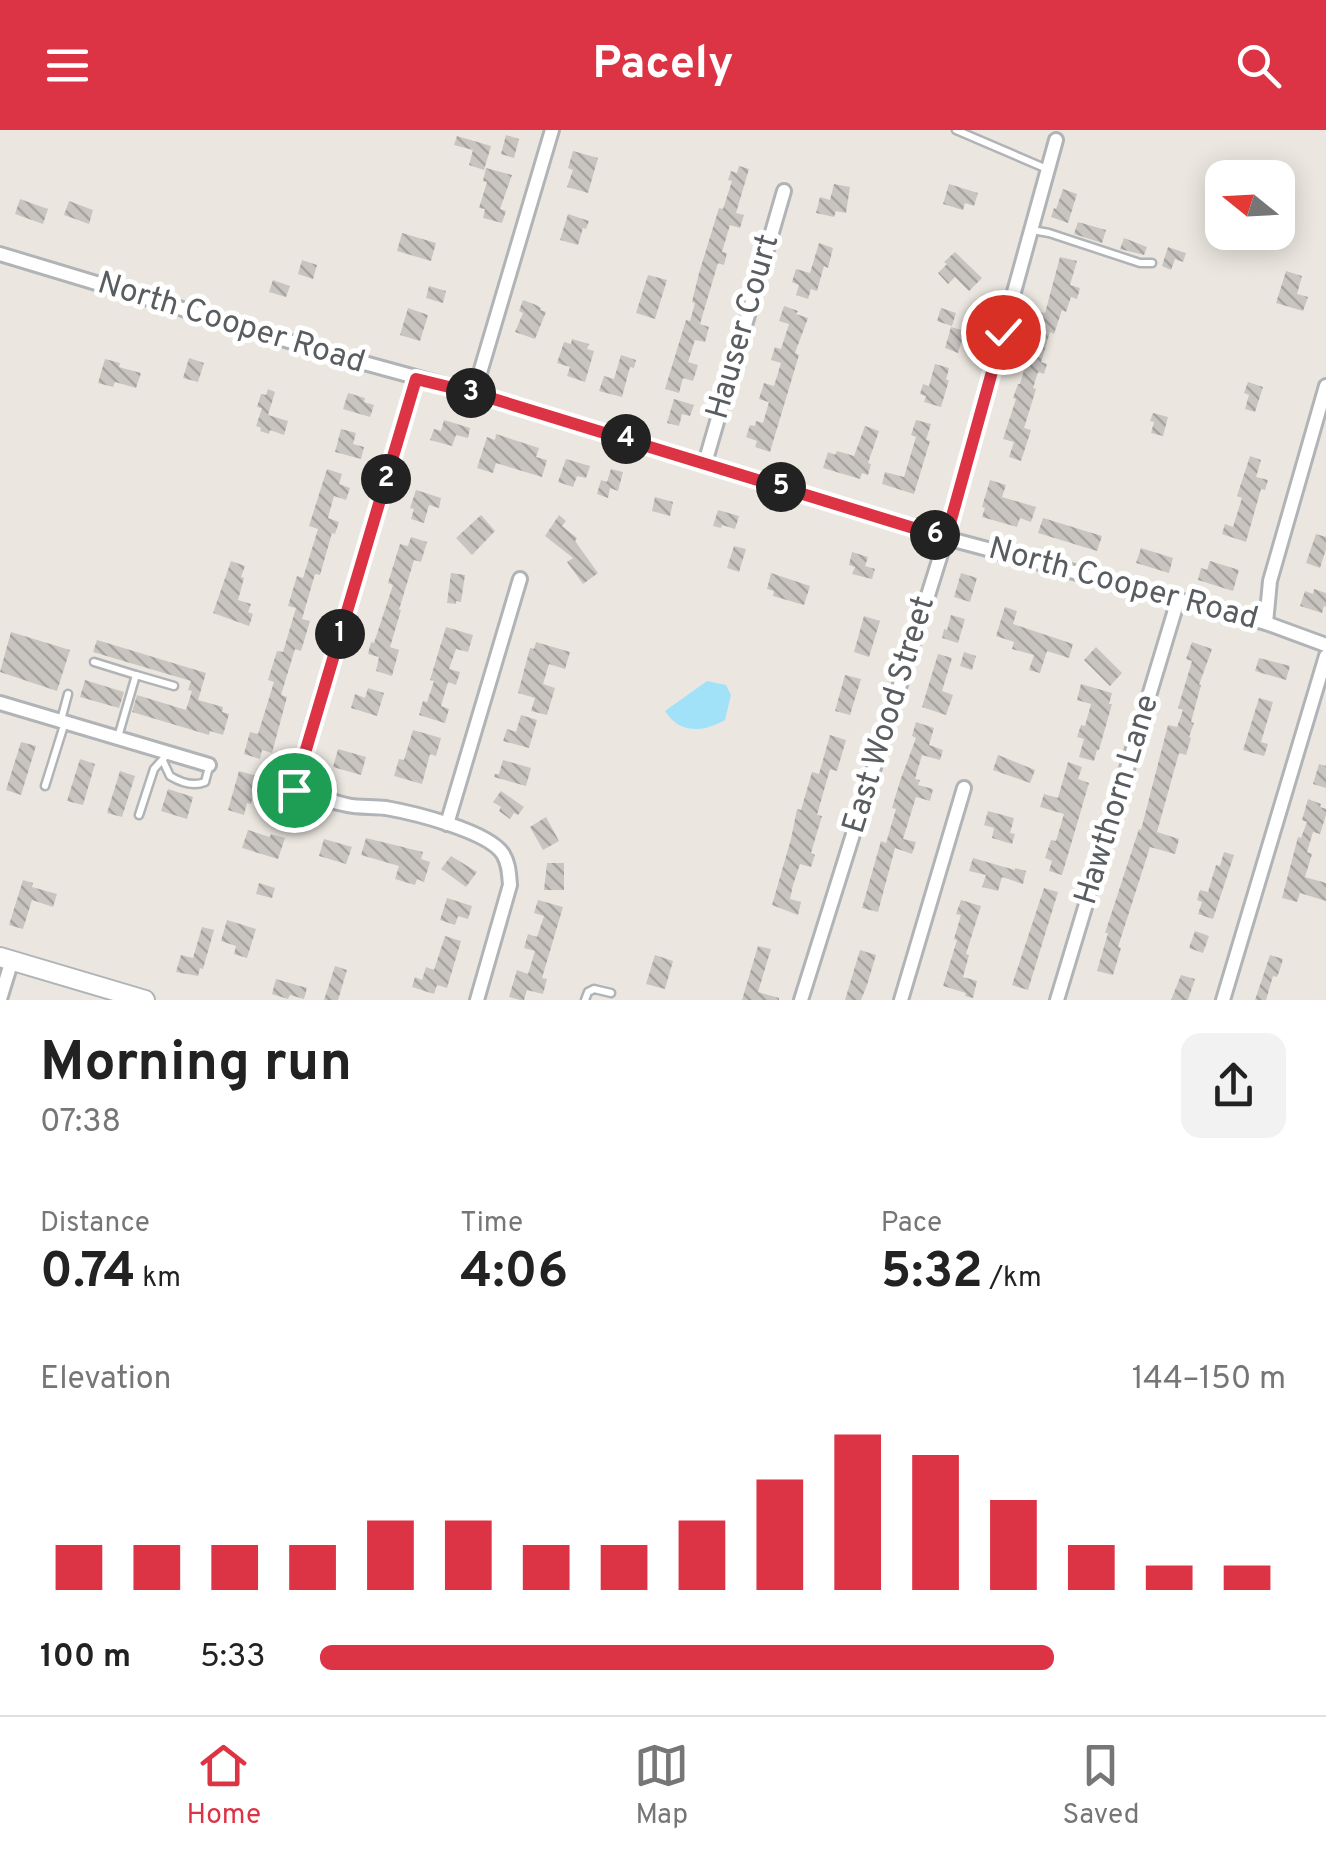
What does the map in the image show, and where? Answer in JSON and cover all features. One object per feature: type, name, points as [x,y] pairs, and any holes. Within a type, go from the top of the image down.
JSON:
[{"type":"street","points":[[474,393],[552,130]]},
{"type":"street","name":"East Wood Street","points":[[801,1000],[946,538],[1056,140]]},
{"type":"street","name":"Hauser Court","points":[[704,463],[784,191]]},
{"type":"street","name":"North Cooper Road","points":[[0,254],[474,393],[946,538],[1266,623],[1326,645]]},
{"type":"street","points":[[416,379],[294,790],[348,806],[384,808],[446,824],[476,834],[503,854],[510,884],[477,1000]]},
{"type":"street","points":[[1266,623],[1270,581],[1326,386]]},
{"type":"street","points":[[446,824],[520,579]]},
{"type":"street","name":"Hawthorn Lane","points":[[1058,1000],[1178,600]]},
{"type":"street","points":[[1223,1000],[1326,656]]},
{"type":"street","points":[[0,703],[164,756],[210,765]]},
{"type":"street","points":[[901,1000],[964,788]]},
{"type":"street","points":[[0,1000],[6,958],[112,995],[145,1000]]},
{"type":"lane","points":[[956,130],[1048,169]]},
{"type":"lane","points":[[1031,230],[1152,263]]},
{"type":"lane","points":[[94,662],[174,686]]},
{"type":"lane","points":[[118,738],[136,675]]},
{"type":"lane","points":[[45,786],[68,694]]},
{"type":"lane","points":[[164,756],[170,776],[188,783],[204,782],[210,765]]},
{"type":"lane","points":[[138,815],[154,768],[164,756]]},
{"type":"lane","points":[[586,1000],[588,992],[594,989],[611,993]]},
{"type":"water","points":[[707,681],[726,685],[731,695],[725,720],[693,729],[671,719],[665,711]]},
{"type":"building","points":[[506,135],[519,139],[514,158],[501,154]]},
{"type":"building","points":[[457,136],[491,146],[484,170],[469,165],[473,150],[454,145]]},
{"type":"building","points":[[573,151],[598,158],[588,193],[567,187],[573,170],[568,168]]},
{"type":"building","points":[[739,166],[749,169],[736,213],[744,215],[740,228],[730,225],[722,252],[727,253],[724,265],[718,263],[700,324],[709,327],[705,342],[695,340],[688,362],[698,365],[693,381],[683,378],[679,393],[665,389],[686,320],[690,321],[699,273],[719,208],[723,209],[732,181],[728,180],[731,171],[737,173]]},
{"type":"building","points":[[486,168],[512,175],[500,209],[506,211],[502,223],[483,218],[485,209],[479,208],[487,182],[483,181]]},
{"type":"building","points":[[834,184],[850,187],[846,213],[836,211],[834,217],[816,213],[820,197],[830,200]]},
{"type":"building","points":[[949,184],[978,193],[974,206],[965,203],[963,210],[943,204]]},
{"type":"building","points":[[1063,189],[1077,194],[1068,223],[1051,217]]},
{"type":"building","points":[[20,199],[48,209],[43,224],[15,214]]},
{"type":"building","points":[[69,201],[93,210],[89,224],[64,215]]},
{"type":"building","points":[[568,214],[589,221],[578,245],[560,240]]},
{"type":"building","points":[[1078,222],[1106,230],[1102,243],[1074,234]]},
{"type":"building","points":[[402,233],[436,243],[431,261],[397,251]]},
{"type":"building","points":[[1124,238],[1147,247],[1144,255],[1120,249]]},
{"type":"building","points":[[819,243],[833,248],[817,291],[811,289],[808,299],[796,295],[799,285],[792,282],[796,269],[810,273]]},
{"type":"building","points":[[1168,247],[1186,253],[1183,262],[1175,259],[1171,270],[1162,266]]},
{"type":"building","points":[[955,252],[982,278],[969,291],[955,277],[948,284],[938,273]]},
{"type":"building","points":[[1060,257],[1077,261],[1070,285],[1080,288],[1077,299],[1071,297],[1066,312],[1062,310],[1054,334],[1050,332],[1041,362],[1047,364],[1044,374],[1038,372],[1024,428],[1031,430],[1021,461],[1009,457],[1014,442],[1003,439],[1025,367],[1022,366],[1036,311],[1045,313]]},
{"type":"building","points":[[302,260],[317,265],[313,279],[298,274]]},
{"type":"building","points":[[1286,271],[1302,276],[1297,294],[1308,297],[1303,311],[1276,303]]},
{"type":"building","points":[[648,275],[667,280],[655,319],[636,313]]},
{"type":"building","points":[[273,280],[290,286],[286,297],[269,292]]},
{"type":"building","points":[[429,286],[446,291],[443,303],[426,298]]},
{"type":"building","points":[[523,300],[546,312],[535,339],[515,332],[523,313],[519,311]]},
{"type":"building","points":[[784,306],[808,318],[770,452],[755,447],[757,441],[746,437],[750,425],[755,426],[756,421],[763,423],[769,402],[759,399],[764,383],[774,386],[781,363],[771,360],[775,347],[781,349],[789,324],[779,321]]},
{"type":"building","points":[[408,308],[428,315],[420,341],[400,335]]},
{"type":"building","points":[[941,308],[956,313],[952,326],[937,321]]},
{"type":"building","points":[[951,327],[965,331],[958,353],[945,348]]},
{"type":"building","points":[[572,339],[589,344],[587,349],[594,351],[585,382],[567,376],[570,367],[557,363],[564,342],[571,344]]},
{"type":"building","points":[[621,355],[636,360],[634,368],[630,367],[622,397],[599,391],[604,376],[614,379]]},
{"type":"building","points":[[189,358],[204,363],[198,382],[183,378]]},
{"type":"building","points":[[105,359],[141,373],[136,388],[115,382],[113,387],[98,383]]},
{"type":"building","points":[[935,364],[949,368],[941,407],[924,402],[926,396],[920,394],[923,384],[929,386]]},
{"type":"building","points":[[1248,382],[1263,387],[1255,412],[1245,409]]},
{"type":"building","points":[[268,389],[275,392],[268,415],[288,421],[284,435],[270,430],[269,434],[256,426],[262,408],[257,407],[261,394],[266,395]]},
{"type":"building","points":[[348,393],[374,405],[370,417],[343,409]]},
{"type":"building","points":[[674,399],[694,405],[690,416],[682,414],[679,426],[667,423]]},
{"type":"building","points":[[1153,413],[1168,417],[1163,436],[1151,433]]},
{"type":"building","points":[[444,420],[470,428],[468,438],[456,435],[452,446],[430,440],[434,429],[441,431]]},
{"type":"building","points":[[916,420],[931,424],[926,440],[930,441],[914,494],[882,484],[885,472],[904,477],[916,437],[911,435]]},
{"type":"building","points":[[865,426],[879,431],[868,475],[862,473],[860,479],[823,468],[828,452],[854,456]]},
{"type":"building","points":[[341,429],[356,433],[353,444],[364,447],[361,459],[335,452]]},
{"type":"building","points":[[496,434],[539,448],[536,457],[547,460],[542,477],[496,463],[493,473],[477,468],[487,437],[495,440]]},
{"type":"building","points":[[1250,456],[1261,460],[1256,477],[1268,480],[1265,490],[1261,489],[1246,542],[1222,534],[1225,524],[1233,527],[1242,498],[1237,496]]},
{"type":"building","points":[[566,459],[590,466],[586,478],[577,476],[573,487],[558,482]]},
{"type":"building","points":[[327,469],[342,474],[339,484],[350,488],[346,500],[334,496],[328,518],[339,522],[320,575],[315,574],[302,619],[310,621],[301,651],[295,649],[281,695],[287,697],[272,753],[262,750],[260,759],[244,754],[250,732],[258,734],[274,682],[268,680],[277,651],[283,652],[296,608],[288,606],[297,576],[303,578],[318,529],[309,526]]},
{"type":"building","points":[[611,469],[623,472],[618,491],[610,488],[608,498],[597,494],[601,480],[607,482]]},
{"type":"building","points":[[990,480],[1006,485],[1002,497],[1036,507],[1031,522],[1020,518],[1017,527],[982,517]]},
{"type":"building","points":[[416,490],[441,498],[439,508],[429,505],[424,523],[411,519]]},
{"type":"building","points":[[655,497],[673,502],[670,516],[652,511]]},
{"type":"building","points":[[718,510],[739,516],[735,529],[713,526]]},
{"type":"building","points":[[481,515],[495,531],[472,555],[456,538]]},
{"type":"building","points":[[559,515],[566,521],[562,526],[577,538],[575,541],[598,573],[583,584],[567,562],[573,558],[545,536]]},
{"type":"building","points":[[1043,518],[1102,536],[1097,551],[1038,533]]},
{"type":"building","points":[[1316,534],[1326,537],[1320,568],[1306,563]]},
{"type":"building","points":[[411,537],[427,542],[421,562],[414,560],[399,610],[390,647],[399,650],[392,676],[376,671],[379,657],[368,654],[393,585],[388,583],[400,544],[408,546]]},
{"type":"building","points":[[734,546],[746,549],[739,572],[727,568]]},
{"type":"building","points":[[1141,548],[1173,558],[1169,573],[1136,563]]},
{"type":"building","points":[[852,552],[868,557],[865,566],[875,569],[872,579],[852,574]]},
{"type":"building","points":[[231,561],[245,566],[238,600],[251,604],[249,626],[213,613]]},
{"type":"building","points":[[1210,561],[1239,570],[1233,591],[1198,580],[1201,568],[1207,570]]},
{"type":"building","points":[[451,573],[465,575],[461,602],[456,604],[447,603]]},
{"type":"building","points":[[771,573],[810,586],[804,605],[773,596],[774,591],[767,589]]},
{"type":"building","points":[[961,573],[977,578],[970,602],[954,597]]},
{"type":"building","points":[[1314,589],[1326,593],[1322,613],[1300,606],[1305,591],[1313,594]]},
{"type":"building","points":[[1005,607],[1017,611],[1013,624],[1073,644],[1069,658],[1047,651],[1040,673],[1029,670],[1034,655],[1012,649],[1014,642],[996,636]]},
{"type":"building","points":[[951,615],[965,619],[958,643],[942,638]]},
{"type":"building","points":[[864,616],[880,621],[869,657],[854,652]]},
{"type":"building","points":[[446,627],[473,635],[468,652],[456,649],[449,669],[460,672],[456,685],[448,682],[441,706],[449,709],[445,723],[419,715],[434,681],[430,680]]},
{"type":"building","points":[[11,632],[70,650],[57,691],[0,672]]},
{"type":"building","points":[[97,640],[206,673],[198,700],[223,707],[222,712],[229,714],[223,735],[210,731],[209,735],[132,712],[137,695],[186,710],[191,681],[93,652]]},
{"type":"building","points":[[536,642],[570,652],[565,669],[549,664],[543,684],[555,688],[547,715],[531,711],[535,698],[518,693],[530,648],[534,649]]},
{"type":"building","points":[[1192,642],[1212,649],[1199,685],[1186,755],[1179,753],[1157,832],[1179,839],[1175,854],[1150,847],[1113,975],[1097,971],[1105,933],[1141,830],[1168,725],[1177,727],[1183,710],[1178,708],[1192,661],[1186,659]]},
{"type":"building","points":[[1096,647],[1122,673],[1110,686],[1084,660]]},
{"type":"building","points":[[964,652],[976,656],[972,670],[960,666]]},
{"type":"building","points":[[938,654],[952,658],[942,691],[953,695],[946,715],[922,707]]},
{"type":"building","points":[[1259,658],[1290,666],[1286,680],[1255,671]]},
{"type":"building","points":[[845,675],[861,679],[850,715],[835,711]]},
{"type":"building","points":[[85,680],[124,692],[119,708],[80,697]]},
{"type":"building","points":[[1081,684],[1112,693],[1094,761],[1079,757],[1084,739],[1077,737],[1081,725],[1085,726],[1091,704],[1077,700]]},
{"type":"building","points":[[368,688],[384,693],[377,716],[351,708],[355,694],[365,698]]},
{"type":"building","points":[[1259,698],[1273,702],[1261,742],[1268,744],[1264,756],[1243,750]]},
{"type":"building","points":[[521,715],[537,720],[529,748],[503,741],[507,729],[516,732]]},
{"type":"building","points":[[916,722],[934,728],[929,745],[943,750],[940,760],[922,755],[915,779],[920,780],[918,785],[933,789],[930,801],[916,797],[903,839],[916,842],[912,854],[895,848],[878,912],[862,908],[881,841],[886,843],[896,809],[892,808],[916,738],[912,736]]},
{"type":"building","points":[[413,730],[441,738],[436,756],[430,754],[422,784],[394,776],[399,759],[404,760]]},
{"type":"building","points":[[830,735],[846,740],[837,771],[830,769],[817,815],[822,816],[811,867],[800,864],[793,885],[790,899],[801,902],[798,915],[772,905],[797,809],[801,810],[812,772],[819,774]]},
{"type":"building","points":[[21,742],[36,746],[21,795],[6,790]]},
{"type":"building","points":[[338,749],[366,757],[361,775],[333,767]]},
{"type":"building","points":[[998,755],[1035,770],[1030,783],[993,770]]},
{"type":"building","points":[[80,759],[95,764],[83,805],[67,801]]},
{"type":"building","points":[[503,760],[531,768],[526,786],[494,777],[499,774]]},
{"type":"building","points":[[1068,762],[1082,767],[1078,779],[1089,783],[1062,875],[1049,871],[1052,861],[1045,858],[1051,840],[1056,841],[1064,814],[1040,807],[1044,794],[1058,798]]},
{"type":"building","points":[[1319,764],[1326,766],[1326,788],[1313,784]]},
{"type":"building","points":[[120,771],[135,776],[122,817],[107,813]]},
{"type":"building","points":[[239,771],[257,776],[251,804],[247,803],[244,815],[228,810]]},
{"type":"building","points":[[168,789],[193,797],[187,819],[161,811]]},
{"type":"building","points":[[501,791],[524,807],[510,819],[493,802]]},
{"type":"building","points":[[1308,799],[1321,804],[1326,815],[1320,834],[1313,832],[1305,877],[1326,883],[1326,901],[1300,893],[1297,902],[1282,898],[1298,837],[1301,838],[1307,822],[1302,820]]},
{"type":"building","points":[[988,811],[1014,818],[1012,844],[992,838],[994,828],[984,825]]},
{"type":"building","points":[[546,817],[559,841],[543,850],[530,827]]},
{"type":"building","points":[[248,830],[285,838],[278,859],[242,848]]},
{"type":"building","points":[[366,838],[423,852],[421,859],[430,862],[424,882],[417,879],[415,885],[395,879],[399,866],[361,855]]},
{"type":"building","points":[[324,839],[352,847],[346,864],[319,856]]},
{"type":"building","points":[[1224,852],[1234,855],[1213,919],[1198,914],[1202,902],[1197,900],[1200,890],[1208,892]]},
{"type":"building","points":[[451,856],[477,872],[466,887],[441,869]]},
{"type":"building","points":[[973,858],[1026,871],[1023,884],[1002,877],[998,891],[982,887],[986,875],[969,871]]},
{"type":"building","points":[[547,863],[564,863],[564,890],[544,890]]},
{"type":"building","points":[[23,880],[33,883],[32,887],[57,894],[53,907],[32,900],[23,929],[9,925]]},
{"type":"building","points":[[259,883],[275,888],[272,898],[256,894]]},
{"type":"building","points":[[1044,888],[1058,892],[1028,990],[1012,985]]},
{"type":"building","points":[[447,898],[472,906],[468,919],[458,916],[455,925],[440,920]]},
{"type":"building","points":[[538,900],[563,907],[542,978],[547,979],[543,994],[527,990],[524,1000],[520,1000],[509,997],[517,970],[528,974],[535,951],[524,948],[528,934],[537,937],[544,916],[534,913]]},
{"type":"building","points":[[961,900],[981,906],[963,977],[977,981],[973,998],[943,986],[957,940],[954,939],[961,915],[956,914]]},
{"type":"building","points":[[227,920],[256,929],[247,958],[234,954],[236,946],[221,941]]},
{"type":"building","points":[[202,927],[214,930],[203,969],[200,968],[198,976],[176,972],[181,955],[193,958]]},
{"type":"building","points":[[1195,931],[1209,936],[1203,953],[1189,948]]},
{"type":"building","points":[[445,936],[461,941],[447,988],[437,985],[434,994],[412,987],[415,977],[422,980],[426,967],[434,970]]},
{"type":"building","points":[[758,946],[771,949],[758,992],[779,1000],[742,1000]]},
{"type":"building","points":[[860,950],[876,955],[867,985],[861,1000],[845,1000]]},
{"type":"building","points":[[655,955],[673,961],[665,989],[646,984]]},
{"type":"building","points":[[1270,955],[1283,959],[1280,969],[1277,977],[1273,976],[1266,1000],[1255,1000]]},
{"type":"building","points":[[335,966],[347,970],[338,1000],[324,1000]]},
{"type":"building","points":[[1181,975],[1195,979],[1188,1000],[1171,1000]]},
{"type":"building","points":[[276,979],[307,988],[304,999],[272,994]]},
{"type":"route","points":[[294,790],[416,379],[474,393],[946,538],[1003,332]]}]
